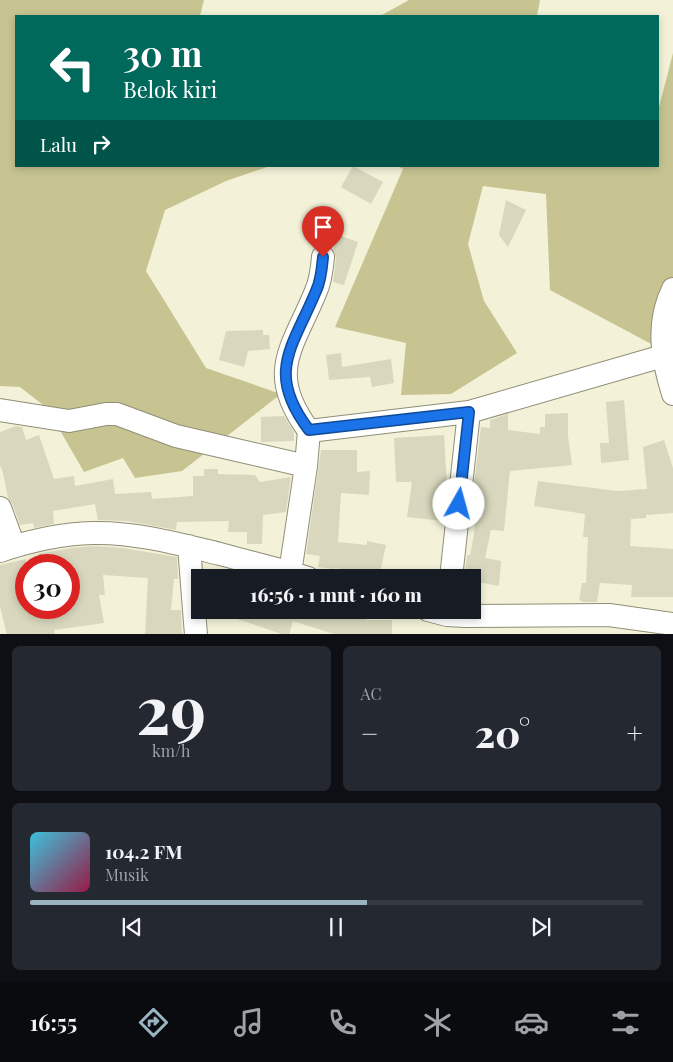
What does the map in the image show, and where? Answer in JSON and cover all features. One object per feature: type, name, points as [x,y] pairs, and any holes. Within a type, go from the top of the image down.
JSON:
[{"type":"street","points":[[299,569],[309,430],[300,419],[290,399],[286,383],[286,370],[292,341],[317,290],[323,257]]},
{"type":"street","points":[[673,289],[668,299],[662,332],[663,356],[673,394]]},
{"type":"street","points":[[309,430],[469,412],[663,356]]},
{"type":"street","points":[[0,410],[69,421],[117,414],[176,436],[306,466]]},
{"type":"street","points":[[452,569],[469,412]]},
{"type":"street","points":[[0,508],[7,549],[54,537],[93,533],[160,540],[276,569]]},
{"type":"street","points":[[189,546],[196,634]]},
{"type":"street","points":[[481,616],[609,615],[673,624]]},
{"type":"shaded area","points":[[0,0],[204,0],[200,15],[15,15],[15,167],[267,167],[226,181],[165,210],[146,271],[206,368],[281,394],[182,471],[135,478],[123,458],[84,472],[47,408],[20,387],[0,386]]},
{"type":"shaded area","points":[[409,0],[540,0],[537,15],[382,15]]},
{"type":"shaded area","points":[[673,53],[673,311],[655,346],[550,290],[546,194],[483,186],[468,244],[484,301],[517,353],[451,394],[401,395],[406,343],[335,327],[403,169],[400,167],[659,167],[659,107]]},
{"type":"building","points":[[352,167],[383,182],[371,204],[341,187]]},
{"type":"building","points":[[506,200],[526,210],[508,247],[499,235]]},
{"type":"building","points":[[338,235],[358,242],[344,285],[333,282],[336,258],[333,250]]},
{"type":"building","points":[[263,330],[263,335],[269,335],[270,349],[248,351],[244,367],[219,360],[226,331]]},
{"type":"building","points":[[341,353],[342,367],[391,359],[394,383],[372,387],[370,377],[329,380],[326,355]]},
{"type":"building","points":[[624,400],[629,460],[601,463],[600,443],[609,443],[606,402]]},
{"type":"building","points":[[568,413],[568,436],[572,465],[510,471],[504,531],[491,530],[485,558],[501,561],[499,586],[481,583],[481,569],[465,569],[467,555],[470,555],[474,534],[478,485],[474,484],[481,427],[490,428],[490,420],[508,414],[508,430],[540,434],[540,427],[545,427],[545,414]]},
{"type":"building","points":[[284,416],[294,432],[294,441],[261,442],[261,417]]},
{"type":"building","points":[[16,426],[22,427],[26,440],[39,435],[54,479],[74,476],[75,486],[113,479],[115,494],[151,492],[152,499],[193,496],[193,476],[204,476],[204,469],[218,469],[218,474],[255,475],[260,482],[291,477],[286,512],[263,515],[262,544],[247,544],[247,532],[228,532],[229,521],[177,522],[176,530],[127,521],[98,520],[95,504],[53,511],[54,524],[34,528],[33,523],[20,525],[12,503],[8,498],[0,465],[0,432]]},
{"type":"building","points":[[444,435],[447,486],[443,521],[407,517],[412,482],[396,482],[394,438]]},
{"type":"building","points":[[664,440],[673,468],[673,513],[646,515],[646,518],[631,519],[630,546],[673,549],[673,597],[631,597],[632,585],[600,583],[597,602],[579,600],[582,583],[586,583],[588,537],[583,537],[585,514],[534,506],[538,481],[617,491],[647,489],[643,447]]},
{"type":"building","points":[[321,450],[357,450],[357,472],[370,471],[369,495],[341,493],[338,542],[367,545],[367,541],[386,545],[381,569],[318,567],[320,556],[306,554]]},
{"type":"building","points":[[93,546],[123,548],[177,557],[178,579],[174,579],[171,610],[181,610],[182,634],[145,634],[148,578],[103,575],[105,595],[99,595],[104,623],[54,630],[55,634],[7,634],[0,606],[0,565],[15,562],[15,619],[80,619],[80,554],[38,554]]},
{"type":"building","points":[[237,619],[392,620],[392,634],[334,634],[293,621],[289,634],[282,634]]},
{"type":"route","points":[[323,257],[317,290],[292,341],[286,370],[286,383],[290,399],[300,419],[309,430],[469,412],[459,504]]}]
